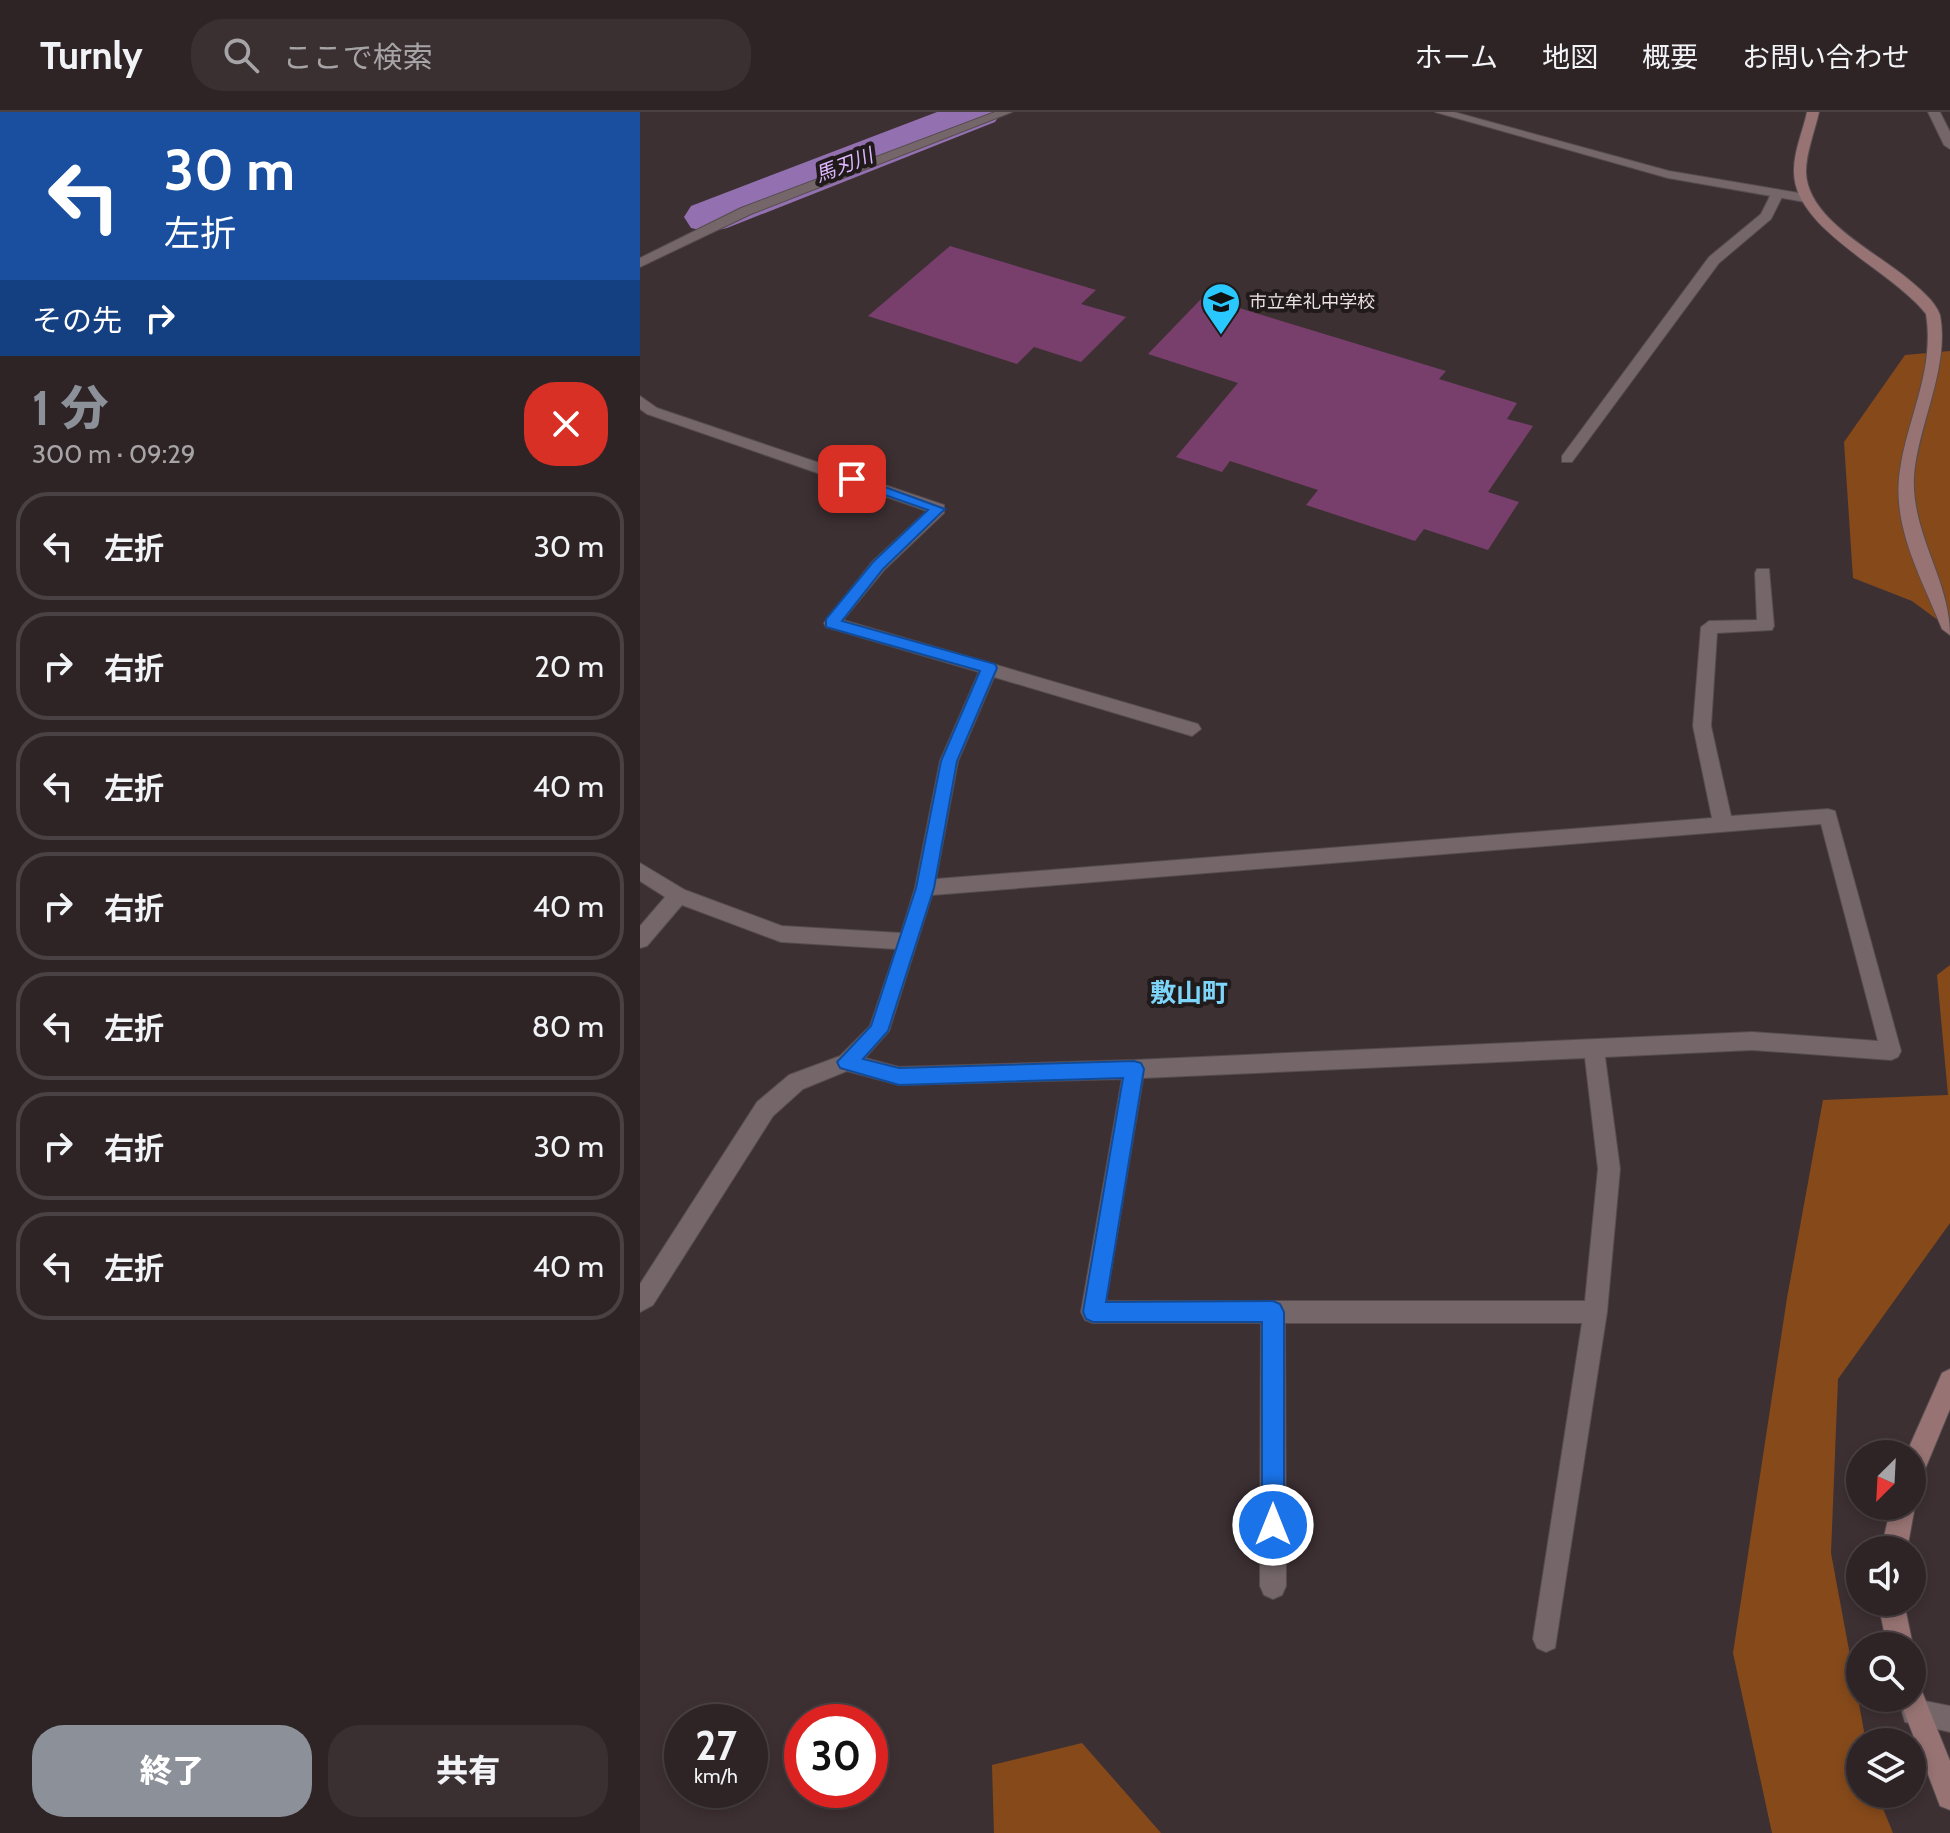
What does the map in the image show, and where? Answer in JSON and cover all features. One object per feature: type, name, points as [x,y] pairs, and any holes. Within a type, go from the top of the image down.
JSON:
[{"type":"street","points":[[640,263],[746,211],[1006,112]]},
{"type":"street","points":[[1441,112],[1670,173],[1805,198]]},
{"type":"street","points":[[1813,112],[1799,174],[1805,198],[1822,218],[1887,267],[1933,313],[1942,344],[1942,366],[1912,457],[1906,496],[1916,540],[1950,629]]},
{"type":"street","points":[[1934,112],[1950,145]]},
{"type":"street","points":[[1567,459],[1714,260],[1766,216],[1777,195]]},
{"type":"street","points":[[640,401],[652,411],[938,509],[878,566],[832,623],[1192,729]]},
{"type":"street","points":[[1723,824],[1702,726],[1709,627],[1766,626],[1763,573]]},
{"type":"street","points":[[640,1301],[765,1109],[796,1082],[847,1062],[879,1031],[925,888],[949,761],[989,668]]},
{"type":"street","points":[[847,1062],[899,1076],[1134,1069],[1752,1041],[1891,1051],[1828,816],[925,888]]},
{"type":"street","points":[[640,871],[678,896],[781,934],[906,941]]},
{"type":"street","points":[[640,940],[678,896]]},
{"type":"street","points":[[1546,1639],[1595,1312],[1609,1169],[1594,1048]]},
{"type":"street","points":[[1134,1069],[1093,1312],[1595,1312]]},
{"type":"street","points":[[1273,1312],[1273,1586]]},
{"type":"street","points":[[1925,1440],[1950,1381]]},
{"type":"street","points":[[1926,1710],[1950,1719]]},
{"type":"street","points":[[1917,1712],[1950,1796]]},
{"type":"shaded area","points":[[1950,351],[1950,629],[1912,601],[1853,578],[1844,442],[1905,355]]},
{"type":"shaded area","points":[[1950,965],[1950,1223],[1838,1379],[1831,1553],[1846,1634],[1846,1712],[1860,1712],[1863,1728],[1846,1728],[1846,1808],[1883,1808],[1893,1833],[1772,1833],[1733,1653],[1787,1298],[1823,1100],[1948,1095],[1937,975]]},
{"type":"shaded area","points":[[1082,1743],[1161,1833],[994,1833],[992,1765]]},
{"type":"building","points":[[950,246],[1096,290],[1081,304],[1126,317],[1081,362],[1034,347],[1017,364],[868,316]]},
{"type":"building","points":[[1203,297],[1446,371],[1439,379],[1517,403],[1507,419],[1533,426],[1488,492],[1519,502],[1488,550],[1424,529],[1415,541],[1306,505],[1318,490],[1230,461],[1222,472],[1176,457],[1238,383],[1148,354]]},
{"type":"waterway","name":"馬刃川","points":[[709,217],[979,112]]},
{"type":"place","name":"市立牟礼中学校","points":[[1221,336]]},
{"type":"district","name":"敷山町","points":[[1189,993]]},
{"type":"route","points":[[852,479],[938,509],[878,566],[832,623],[989,668],[949,761],[925,888],[879,1031],[847,1062],[899,1076],[1134,1069],[1093,1312],[1273,1312],[1273,1525]]}]
